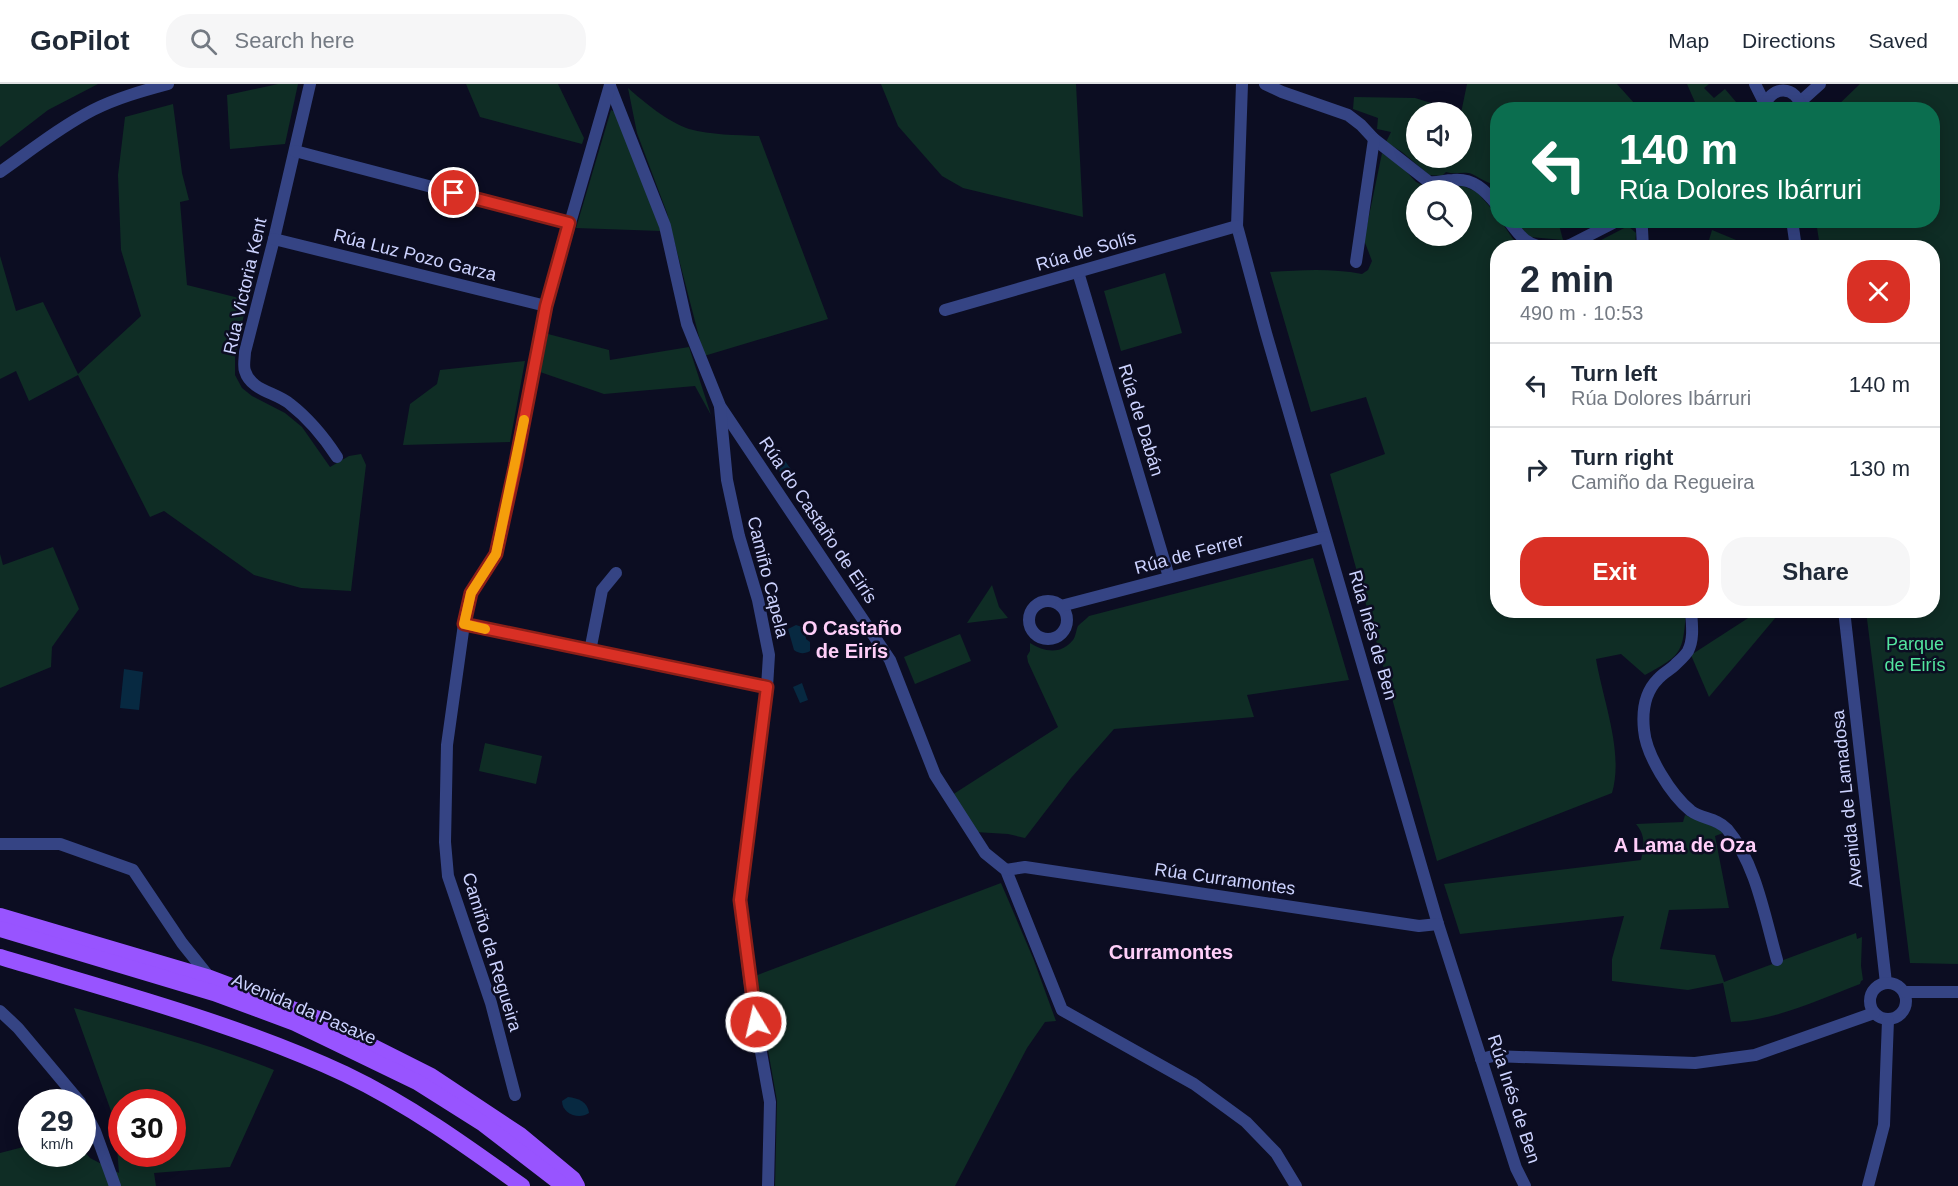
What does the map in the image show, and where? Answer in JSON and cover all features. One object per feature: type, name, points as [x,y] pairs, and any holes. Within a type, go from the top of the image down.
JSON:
[{"type":"main road","points":[[0,916],[210,978],[316,1017],[431,1076],[520,1135],[573,1179],[577,1186]]},
{"type":"main road","name":"Avenida da Pasaxe","points":[[0,929],[214,993],[296,1023],[417,1082],[482,1123],[564,1186]]},
{"type":"main road","points":[[0,957],[132,997],[273,1044],[345,1075],[454,1136],[522,1186]]},
{"type":"street","points":[[0,172],[75,120],[94,110],[132,94],[168,84]]},
{"type":"street","name":"Rúa Victoria Kent","points":[[310,84],[245,352],[244,370],[252,382],[263,391],[288,402],[310,422],[337,456]]},
{"type":"street","name":"Rúa Inés de Ben","points":[[1242,84],[1237,226],[1438,924],[1516,1168],[1526,1186]]},
{"type":"street","points":[[1265,84],[1348,115],[1374,139],[1429,182],[1464,180],[1475,183],[1490,196]]},
{"type":"street","points":[[1755,84],[1762,102]]},
{"type":"street","points":[[1762,84],[1777,91],[1788,91],[1798,101],[1819,84]]},
{"type":"street","name":"Camiño da Regueira","points":[[515,1095],[491,1003],[448,876],[447,745],[464,624],[471,593],[496,554],[546,306],[607,85]]},
{"type":"street","name":"Rúa do Castaño de Eirís","points":[[607,85],[665,226],[687,324],[720,406],[886,654],[935,775],[985,853],[1006,870],[1062,1010],[1194,1084],[1246,1122],[1276,1153],[1296,1186]]},
{"type":"street","points":[[1766,102],[1777,91]]},
{"type":"street","points":[[1356,262],[1374,139]]},
{"type":"street","points":[[294,151],[569,223]]},
{"type":"street","name":"Rúa de Solís","points":[[945,310],[1237,226]]},
{"type":"street","points":[[1514,228],[1524,240]]},
{"type":"street","points":[[1580,240],[1603,228]]},
{"type":"street","name":"Rúa Luz Pozo Garza","points":[[274,239],[546,306]]},
{"type":"street","name":"Rúa de Dabán","points":[[1078,272],[1169,577]]},
{"type":"street","name":"Camiño Capela","points":[[720,406],[727,480],[739,536],[758,600],[769,655],[740,900],[752,1002],[770,1102],[768,1186]]},
{"type":"street","name":"Rúa de Ferrer","points":[[1061,606],[1325,537]]},
{"type":"street","points":[[590,651],[602,591],[616,573]]},
{"type":"street","points":[[1689,618],[1693,635],[1688,652],[1657,679],[1646,697],[1643,707],[1644,731],[1648,749],[1670,788],[1692,812],[1714,819],[1726,827],[1735,840],[1757,887],[1777,960]]},
{"type":"street","name":"Avenida de Lamadosa","points":[[1845,618],[1886,983]]},
{"type":"street","points":[[464,624],[767,687]]},
{"type":"street","name":"Avenida da Pasaxe","points":[[0,844],[60,844],[133,870],[182,943],[210,978]]},
{"type":"street","name":"Rúa Curramontes","points":[[1006,870],[1025,867],[1419,926],[1438,924]]},
{"type":"street","points":[[1886,983],[1898,986],[1905,992],[1907,1000],[1904,1012],[1894,1019],[1887,1020],[1874,1013],[1870,1005],[1872,993],[1876,988],[1886,983]]},
{"type":"street","points":[[1905,992],[1958,992]]},
{"type":"street","points":[[0,1011],[42,1055],[69,1089]]},
{"type":"street","points":[[1482,1059],[1493,1056],[1695,1063],[1755,1055],[1874,1013]]},
{"type":"street","points":[[1868,1186],[1884,1125],[1887,1020]]},
{"type":"street","points":[[96,1134],[115,1186]]},
{"type":"green space","points":[[0,84],[98,84],[48,110],[0,147]]},
{"type":"green space","points":[[278,84],[298,84],[285,144],[230,149],[227,95]]},
{"type":"green space","points":[[466,84],[558,84],[584,138],[582,144],[480,117]]},
{"type":"green space","points":[[881,84],[1076,84],[1083,217],[963,188],[942,176],[898,126]]},
{"type":"green space","points":[[1467,84],[1617,84],[1633,102],[1490,102],[1490,183],[1469,173],[1446,172],[1442,176],[1429,175],[1421,168],[1472,168],[1472,102],[1463,102]]},
{"type":"green space","points":[[1687,84],[1709,84],[1704,88],[1714,98],[1725,89],[1736,102],[1695,102]]},
{"type":"green space","name":"Parque de Eirís","points":[[1860,84],[1958,84],[1958,964],[1910,963],[1867,618],[1940,618],[1940,240],[1819,240],[1817,228],[1940,228],[1940,102],[1841,102]]},
{"type":"green space","points":[[628,88],[665,117],[689,129],[715,134],[759,136],[828,319],[704,356],[667,213],[637,133]]},
{"type":"green space","points":[[1354,97],[1415,98],[1428,102],[1406,102],[1406,155],[1386,142],[1391,132],[1377,129],[1378,118],[1353,109]]},
{"type":"green space","points":[[173,104],[182,173],[189,200],[180,202],[187,285],[247,300],[235,358],[235,375],[242,388],[252,396],[285,413],[302,427],[330,467],[349,456],[361,454],[366,465],[351,591],[301,588],[254,575],[164,511],[150,517],[78,375],[29,401],[16,371],[0,379],[0,256],[16,311],[43,302],[78,374],[141,316],[121,250],[118,175],[125,117]]},
{"type":"green space","points":[[611,110],[615,112],[661,231],[576,228]]},
{"type":"green space","points":[[1382,153],[1402,167],[1414,180],[1406,180],[1406,246],[1472,246],[1472,190],[1477,192],[1490,207],[1490,228],[1506,228],[1514,240],[1490,240],[1490,618],[1685,618],[1684,636],[1678,651],[1667,662],[1645,675],[1621,654],[1596,659],[1614,744],[1616,761],[1612,793],[1437,861],[1330,474],[1385,454],[1366,397],[1311,412],[1270,272],[1327,270],[1362,274],[1368,270],[1372,261],[1364,240]]},
{"type":"green space","points":[[1521,228],[1560,228],[1563,240],[1530,237]]},
{"type":"green space","points":[[1624,228],[1630,228],[1636,233],[1636,240],[1601,240]]},
{"type":"green space","points":[[1712,230],[1736,240],[1709,240]]},
{"type":"green space","points":[[1165,273],[1182,333],[1121,351],[1104,291]]},
{"type":"green space","points":[[548,334],[609,350],[610,360],[689,347],[711,415],[695,386],[604,394],[540,372]]},
{"type":"green space","points":[[525,361],[510,442],[403,445],[410,404],[437,384],[440,370]]},
{"type":"green space","points":[[53,547],[79,609],[52,647],[51,667],[0,688],[0,554],[3,565]]},
{"type":"green space","points":[[1313,558],[1349,680],[1247,695],[1254,717],[1114,729],[1071,778],[1025,838],[1008,834],[975,832],[952,795],[1058,727],[1028,662],[1030,643],[1047,650],[1058,650],[1073,640],[1078,626],[1089,616]]},
{"type":"green space","points":[[992,585],[999,607],[1008,618],[967,623]]},
{"type":"green space","points":[[1748,618],[1775,618],[1709,697],[1691,655]]},
{"type":"green space","points":[[960,634],[971,661],[915,684],[904,657]]},
{"type":"green space","points":[[485,743],[542,756],[536,784],[479,771]]},
{"type":"green space","points":[[1685,815],[1726,832],[1715,836],[1729,908],[1669,910],[1660,949],[1715,955],[1724,982],[1856,933],[1857,939],[1862,937],[1863,980],[1860,984],[1781,1013],[1748,1021],[1731,1022],[1723,983],[1688,990],[1612,981],[1612,959],[1624,916],[1460,934],[1444,884],[1641,860],[1643,841],[1636,824],[1683,822]]},
{"type":"green space","points":[[1001,883],[1033,958],[1056,1021],[1045,1022],[1027,1048],[955,1186],[775,1186],[777,1101],[755,976]]},
{"type":"green space","points":[[74,1008],[200,1044],[274,1070],[230,1167],[154,1173],[156,1186],[0,1186],[0,1153],[18,1148],[18,1167],[96,1167],[96,1161],[119,1173],[119,1167],[186,1167],[186,1089],[108,1089],[108,1103]]},
{"type":"water","points":[[785,461],[795,475],[786,481],[776,466]]},
{"type":"water","points":[[796,625],[805,628],[806,639],[810,642],[808,652],[800,653],[794,650],[788,629]]},
{"type":"water","points":[[124,669],[143,672],[139,710],[120,708]]},
{"type":"water","points":[[802,683],[808,700],[800,703],[793,687]]},
{"type":"water","points":[[568,1097],[582,1101],[589,1113],[576,1116],[568,1112],[562,1101]]},
{"type":"slow traffic","points":[[485,629],[464,624],[471,593],[496,554],[524,420]]},
{"type":"district","name":"O Castaño de Eirís","points":[[852,640]]},
{"type":"district","name":"A Lama de Oza","points":[[1685,845]]},
{"type":"district","name":"Curramontes","points":[[1171,952]]},
{"type":"route","points":[[454,193],[569,223],[546,306],[496,554],[471,593],[464,624],[767,687],[740,900],[756,1022]]}]
